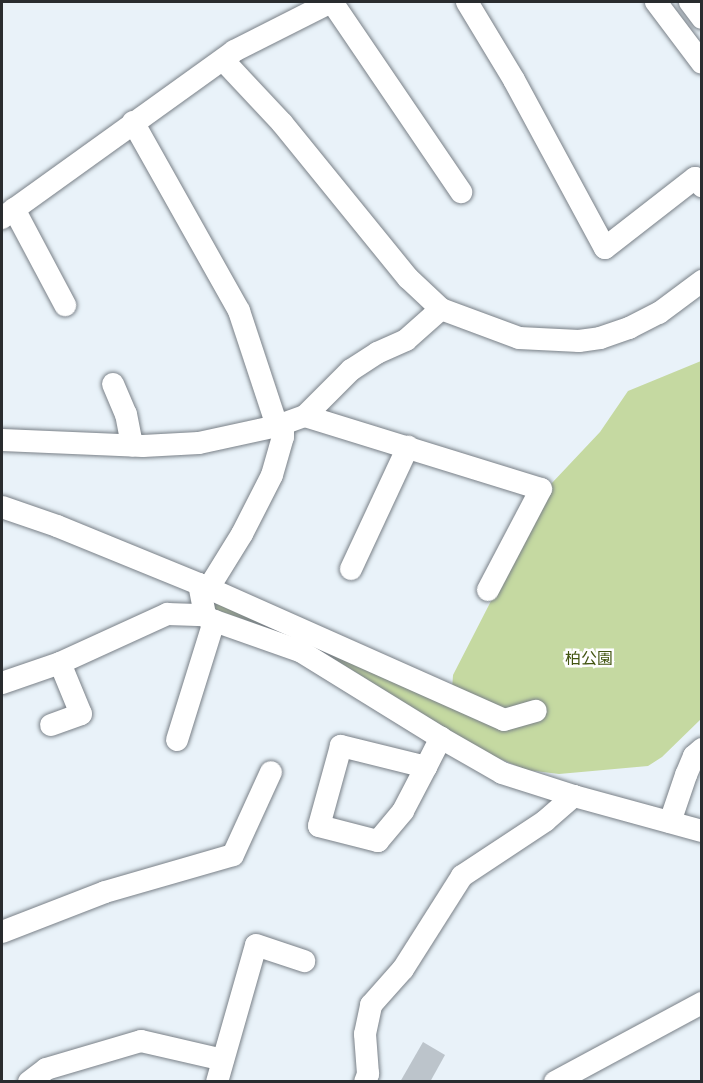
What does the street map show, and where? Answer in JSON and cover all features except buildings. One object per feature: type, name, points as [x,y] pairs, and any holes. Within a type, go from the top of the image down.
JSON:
[{"type":"street","points":[[65,305],[8,214],[133,122],[251,41],[331,2],[461,192]]},
{"type":"street","points":[[467,2],[514,80],[605,248],[695,178],[702,186]]},
{"type":"street","points":[[656,2],[702,63]]},
{"type":"street","points":[[690,2],[702,18]]},
{"type":"street","points":[[223,60],[282,123],[408,278],[441,309],[519,338],[579,341],[600,338],[629,328],[659,313],[702,281]]},
{"type":"street","points":[[133,122],[239,311],[283,437],[272,475],[242,534],[204,586],[209,618],[177,740]]},
{"type":"street","points":[[2,440],[132,445],[199,443],[280,425],[305,416],[351,370],[377,353],[406,340],[441,309]]},
{"type":"street","points":[[114,384],[126,414],[132,445]]},
{"type":"street","points":[[305,416],[541,489],[488,590]]},
{"type":"street","points":[[351,569],[408,447]]},
{"type":"street","points":[[2,507],[57,525],[204,586],[504,720],[536,711]]},
{"type":"street","points":[[2,683],[60,663],[167,614],[209,618],[300,651],[502,773],[574,796],[702,831]]},
{"type":"street","points":[[51,725],[81,714],[60,663]]},
{"type":"street","points":[[426,767],[341,746],[319,826],[378,841],[403,811],[426,767],[441,738]]},
{"type":"street","points":[[670,822],[694,756],[702,748]]},
{"type":"street","points":[[2,932],[105,892],[233,855],[271,772]]},
{"type":"street","points":[[365,1082],[368,1074],[365,1034],[371,1005],[403,969],[462,876],[545,821],[574,796]]},
{"type":"street","points":[[29,1082],[46,1069],[141,1041],[220,1071],[256,945],[304,961]]},
{"type":"street","points":[[555,1082],[702,1003]]},
{"type":"green space","name":"柏公園","points":[[701,361],[701,719],[662,757],[648,766],[559,774],[527,770],[488,754],[302,639],[214,609],[212,598],[451,704],[453,675],[551,484],[600,432],[628,391]]}]
